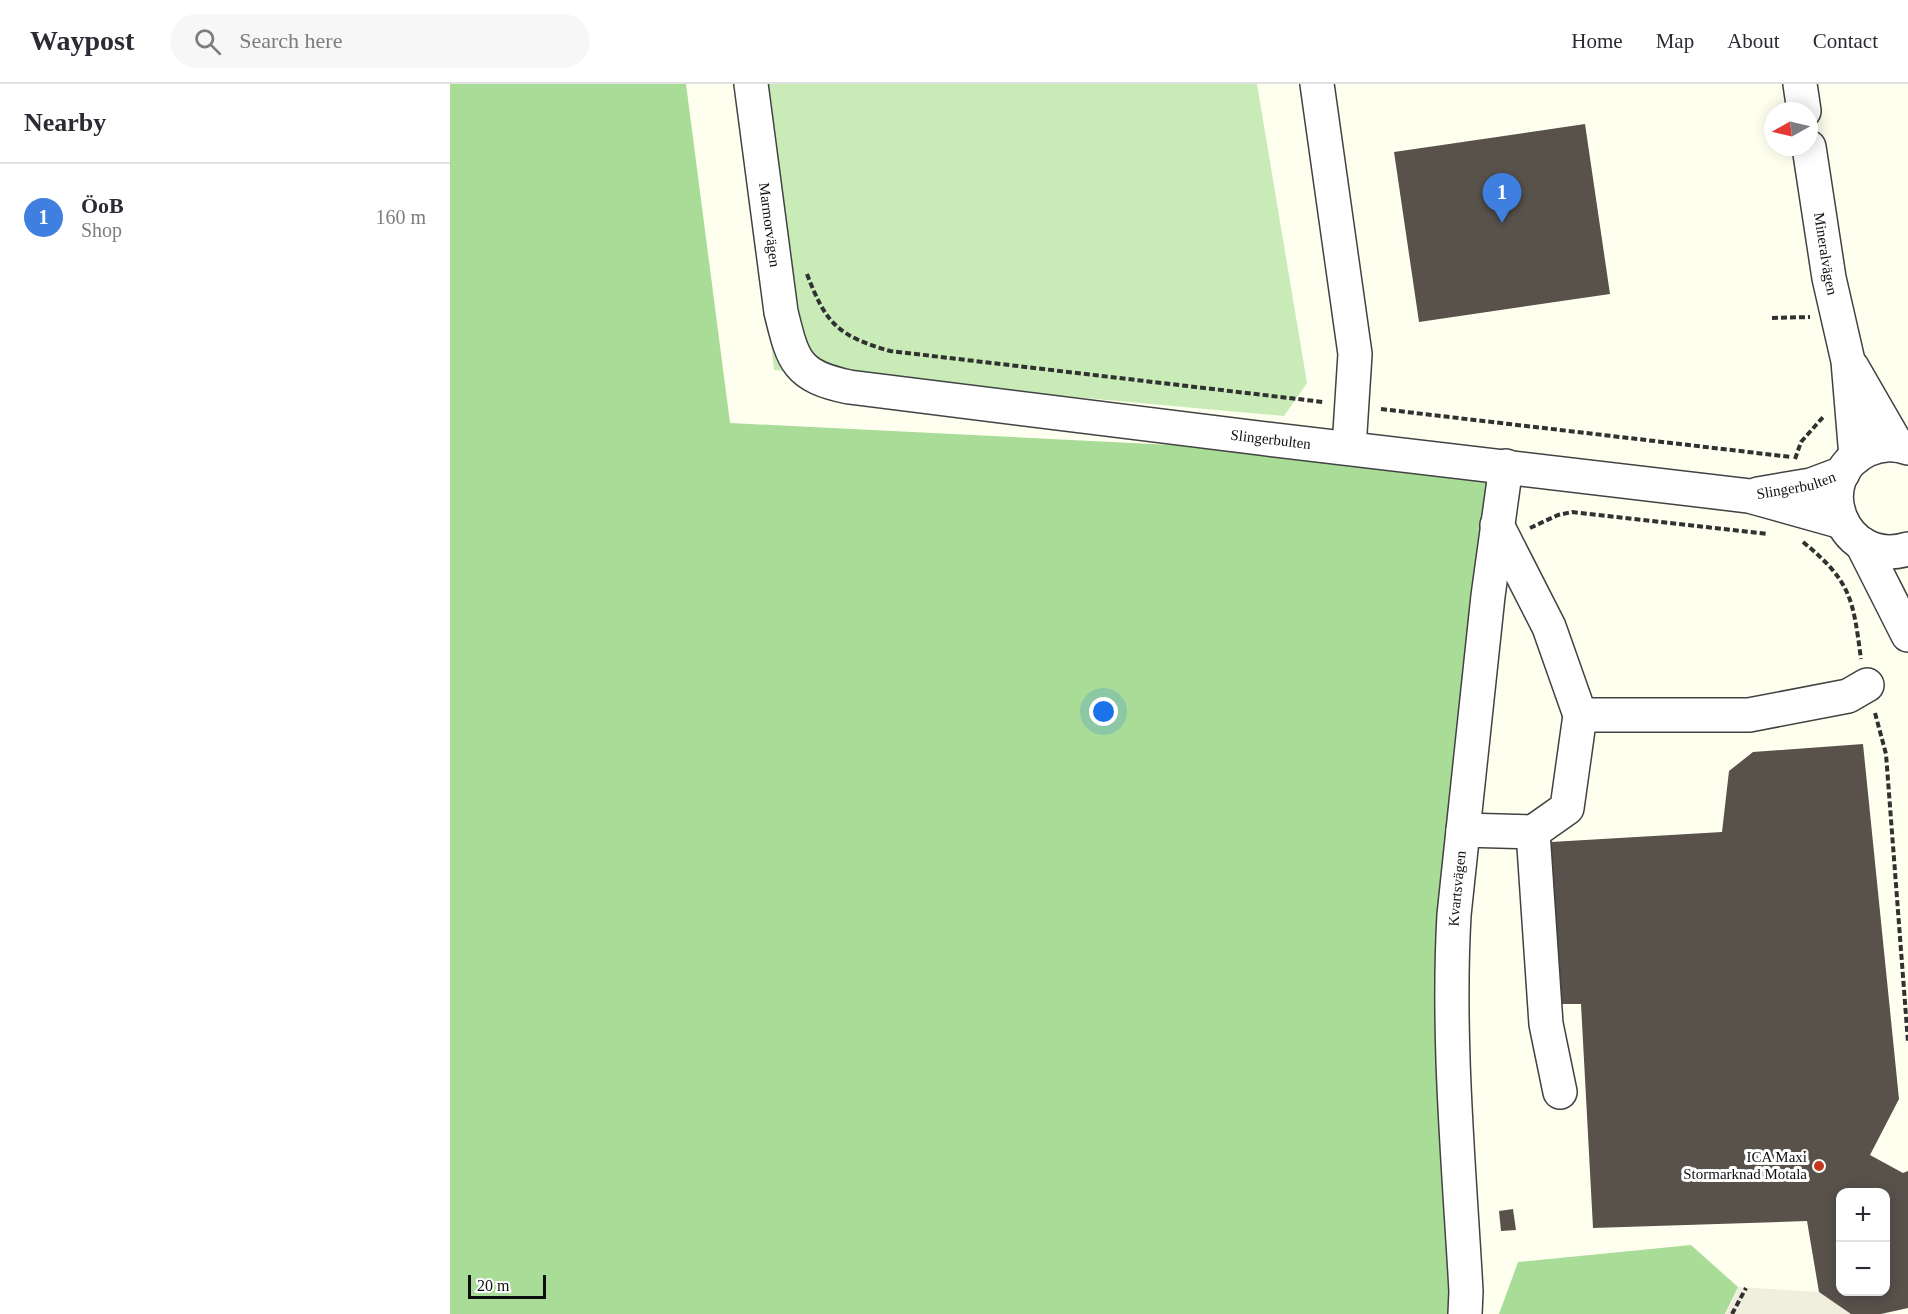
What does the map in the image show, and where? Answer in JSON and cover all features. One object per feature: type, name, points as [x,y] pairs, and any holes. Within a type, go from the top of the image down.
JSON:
[{"type":"street","name":"Marmorvägen","points":[[751,84],[781,312],[789,343],[799,364]]},
{"type":"street","points":[[1317,84],[1356,354],[1349,448]]},
{"type":"street","points":[[1800,84],[1803,102]]},
{"type":"street","name":"Mineralvägen","points":[[1810,156],[1829,278],[1848,361],[1850,465],[1839,482],[1837,503],[1908,636]]},
{"type":"street","name":"Mineralvägen","points":[[1848,361],[1902,446]]},
{"type":"street","name":"Slingerbulten","points":[[799,364],[814,377],[849,387],[1749,496],[1852,533],[1883,552],[1899,552],[1908,549]]},
{"type":"street","name":"Slingerbulten","points":[[1749,496],[1810,486],[1850,465],[1879,446],[1902,446]]},
{"type":"street","name":"Kvartsvägen","points":[[1465,1314],[1466,1291],[1452,1033],[1451,978],[1454,915],[1497,525],[1506,466]]},
{"type":"street","points":[[1464,830],[1533,832],[1567,808],[1580,715],[1549,627],[1497,525]]},
{"type":"street","points":[[1580,715],[1749,715],[1848,696],[1867,685]]},
{"type":"street","points":[[1533,832],[1546,1024],[1560,1092]]},
{"type":"path","points":[[805,268],[819,303],[832,322],[859,342],[890,351],[1795,458]]},
{"type":"path","points":[[1772,318],[1810,317]]},
{"type":"path","points":[[1497,525],[1525,529],[1537,526],[1558,515],[1572,512],[1771,534]]},
{"type":"path","points":[[1794,536],[1833,570],[1847,591],[1854,610],[1861,659],[1886,754],[1908,1042]]},
{"type":"path","points":[[1732,1314],[1746,1288]]},
{"type":"green space","points":[[450,84],[686,84],[730,423],[1334,453],[1501,474],[1447,984],[1455,1314],[450,1314]]},
{"type":"green space","points":[[741,84],[1257,84],[1307,383],[1284,416],[774,370]]},
{"type":"green space","points":[[1691,1245],[1738,1287],[1725,1314],[1499,1314],[1518,1262]]},
{"type":"shaded area","points":[[1738,1287],[1819,1292],[1851,1314],[1725,1314]]},
{"type":"building","points":[[1585,124],[1610,294],[1419,322],[1394,152]]},
{"type":"building","points":[[1863,744],[1899,1099],[1870,1155],[1903,1173],[1908,1171],[1908,1308],[1881,1314],[1851,1314],[1819,1292],[1807,1221],[1593,1228],[1581,1004],[1555,1004],[1551,842],[1722,832],[1729,771],[1753,752]]},
{"type":"building","points":[[1513,1209],[1516,1230],[1501,1231],[1499,1211]]},
{"type":"place","name":"ÖoB","points":[[1502,223]]},
{"type":"place","name":"ICA Maxi Stormarknad Motala","points":[[1819,1166]]}]
